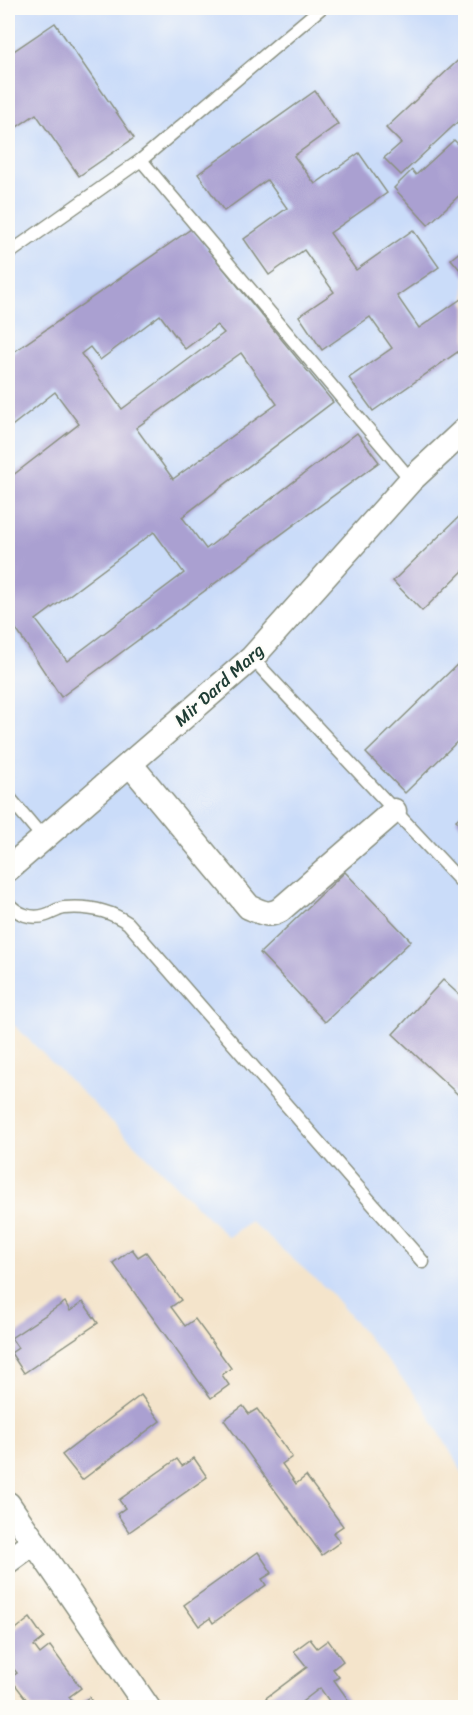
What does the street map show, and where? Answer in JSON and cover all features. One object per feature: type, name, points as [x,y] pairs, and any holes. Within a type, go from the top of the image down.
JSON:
[{"type":"street","name":"Mir Dard Marg","points":[[8,869],[252,658],[411,480],[465,429]]},
{"type":"street","points":[[130,764],[249,907],[265,914],[273,915],[280,910],[394,811]]},
{"type":"street","points":[[8,1504],[141,1705]]},
{"type":"street","points":[[8,1561],[34,1542]]},
{"type":"lane","points":[[8,254],[141,160],[321,8]]},
{"type":"lane","points":[[141,160],[411,480]]},
{"type":"lane","points":[[252,658],[465,887]]},
{"type":"lane","points":[[8,796],[44,839]]},
{"type":"lane","points":[[8,903],[17,911],[33,917],[45,916],[62,908],[90,908],[116,914],[128,923],[423,1262]]},
{"type":"shaded area","points":[[8,8],[465,8],[465,1477],[422,1403],[330,1292],[250,1221],[228,1237],[8,1019]]},
{"type":"building","points":[[55,23],[134,138],[79,176],[36,114],[8,133],[8,55]]},
{"type":"building","points":[[466,53],[466,114],[401,175],[384,158],[401,143],[386,128]]},
{"type":"building","points":[[315,91],[338,124],[294,156],[315,184],[359,153],[387,193],[330,233],[356,270],[413,230],[439,267],[397,296],[419,328],[461,299],[466,305],[466,346],[373,411],[349,378],[392,348],[370,317],[322,350],[299,316],[334,292],[304,250],[269,275],[244,239],[287,208],[267,180],[224,211],[198,174]]},
{"type":"building","points":[[454,140],[460,146],[466,140],[466,189],[428,225],[394,188],[412,170],[416,175]]},
{"type":"building","points":[[191,229],[333,402],[182,517],[206,549],[357,433],[379,462],[61,697],[8,617],[8,479],[79,424],[55,392],[8,429],[8,356]],"holes":[[[160,315],[185,349],[217,325],[224,333],[122,409],[81,354],[90,347],[100,360]],[[241,353],[277,404],[173,479],[136,428]],[[154,532],[184,573],[67,661],[36,620]]]},
{"type":"building","points":[[466,247],[466,277],[451,259]]},
{"type":"building","points":[[466,510],[466,568],[422,611],[393,581]]},
{"type":"building","points":[[466,656],[466,733],[405,793],[366,753]]},
{"type":"building","points":[[466,811],[466,830],[456,820]]},
{"type":"building","points":[[345,872],[411,941],[325,1022],[260,953]]},
{"type":"building","points":[[443,980],[466,1001],[466,1102],[393,1034]]},
{"type":"building","points":[[132,1249],[138,1257],[146,1252],[181,1300],[171,1307],[185,1326],[195,1319],[231,1368],[222,1375],[229,1385],[211,1398],[113,1263]]},
{"type":"building","points":[[65,1302],[70,1311],[83,1302],[98,1323],[24,1373],[11,1353],[18,1348],[11,1338]]},
{"type":"building","points":[[141,1395],[160,1421],[82,1480],[62,1455]]},
{"type":"building","points":[[243,1406],[249,1414],[257,1409],[292,1457],[282,1464],[296,1484],[306,1476],[343,1526],[333,1533],[340,1542],[322,1555],[224,1420]]},
{"type":"building","points":[[194,1458],[207,1477],[129,1532],[117,1514],[125,1508],[119,1500],[177,1459],[182,1466]]},
{"type":"building","points":[[258,1552],[272,1573],[262,1579],[266,1585],[213,1623],[210,1618],[199,1626],[184,1605]]},
{"type":"building","points":[[30,1618],[44,1638],[34,1646],[40,1654],[50,1646],[81,1688],[69,1697],[76,1707],[89,1697],[96,1708],[33,1708],[10,1678],[17,1673],[8,1664],[8,1635]]},
{"type":"building","points":[[310,1639],[317,1648],[328,1640],[343,1661],[333,1669],[339,1677],[334,1680],[354,1708],[334,1708],[320,1688],[294,1708],[272,1708],[266,1698],[307,1667],[294,1651]]}]
